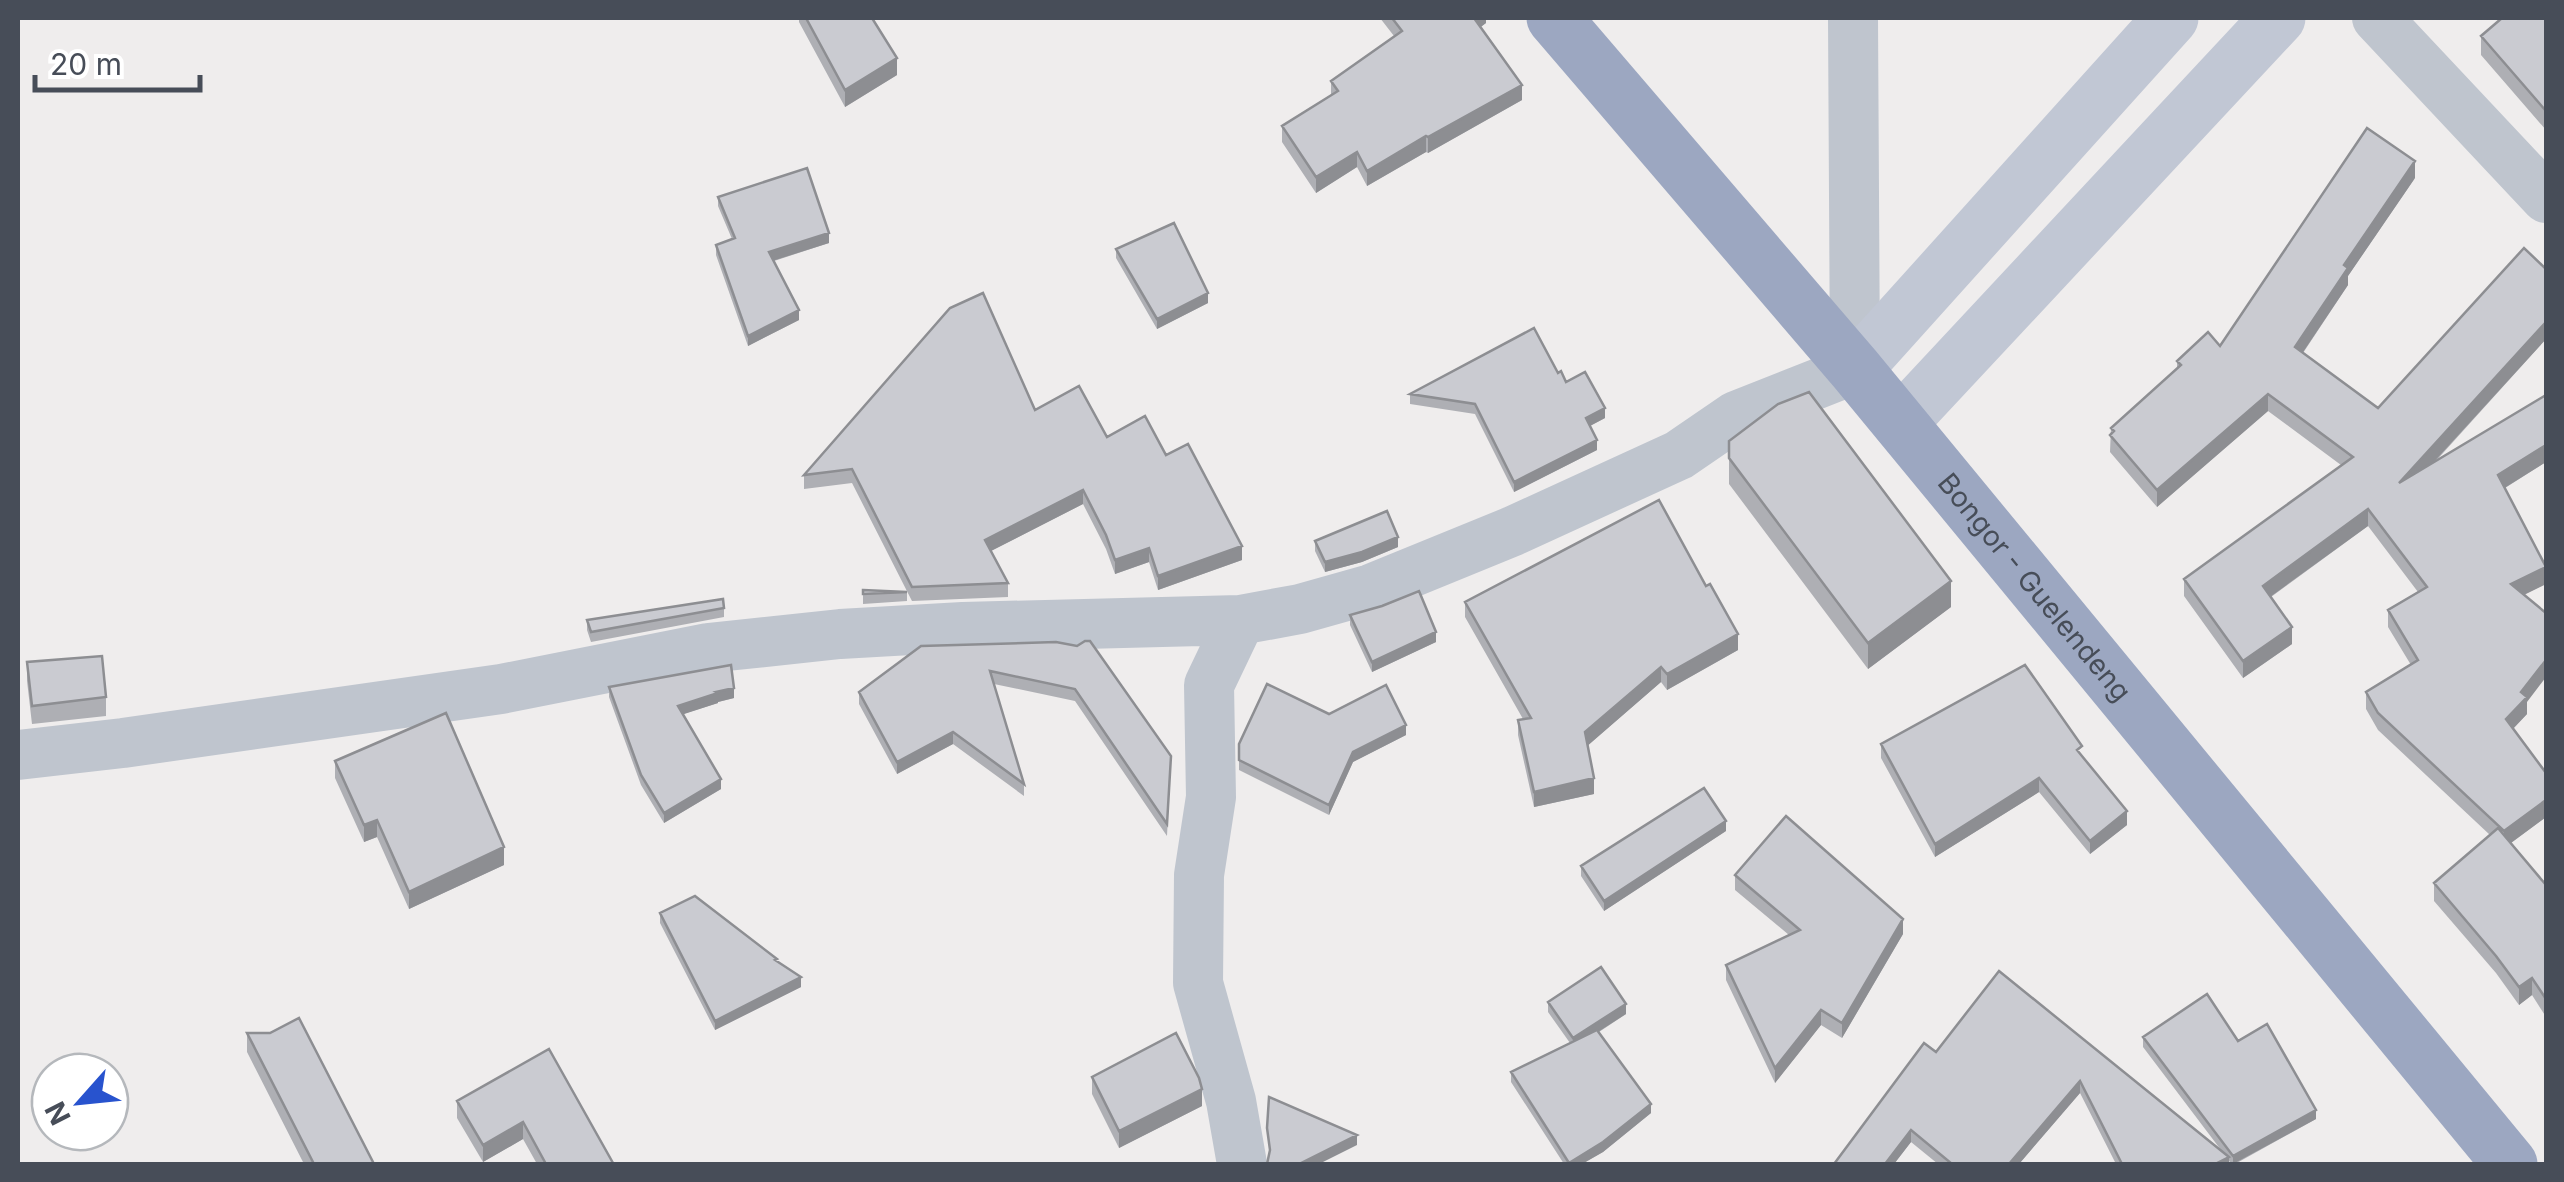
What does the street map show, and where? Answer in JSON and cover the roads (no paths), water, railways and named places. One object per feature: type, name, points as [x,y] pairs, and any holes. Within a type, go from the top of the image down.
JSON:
[{"type":"highway","name":"Bongor - Guelendeng","points":[[1554,18],[1855,369],[2510,1164]]},
{"type":"main road","points":[[1855,369],[2171,18]]},
{"type":"main road","points":[[1900,423],[2278,18]]},
{"type":"street","points":[[18,754],[124,744],[501,689],[708,648],[840,634],[963,627],[1240,620],[1371,589],[1679,455],[1736,416],[1855,369],[1853,18]]},
{"type":"street","points":[[2377,18],[2546,198]]},
{"type":"street","points":[[1240,620],[1209,684],[1211,797],[1199,875],[1198,984],[1231,1101],[1242,1164]]}]
